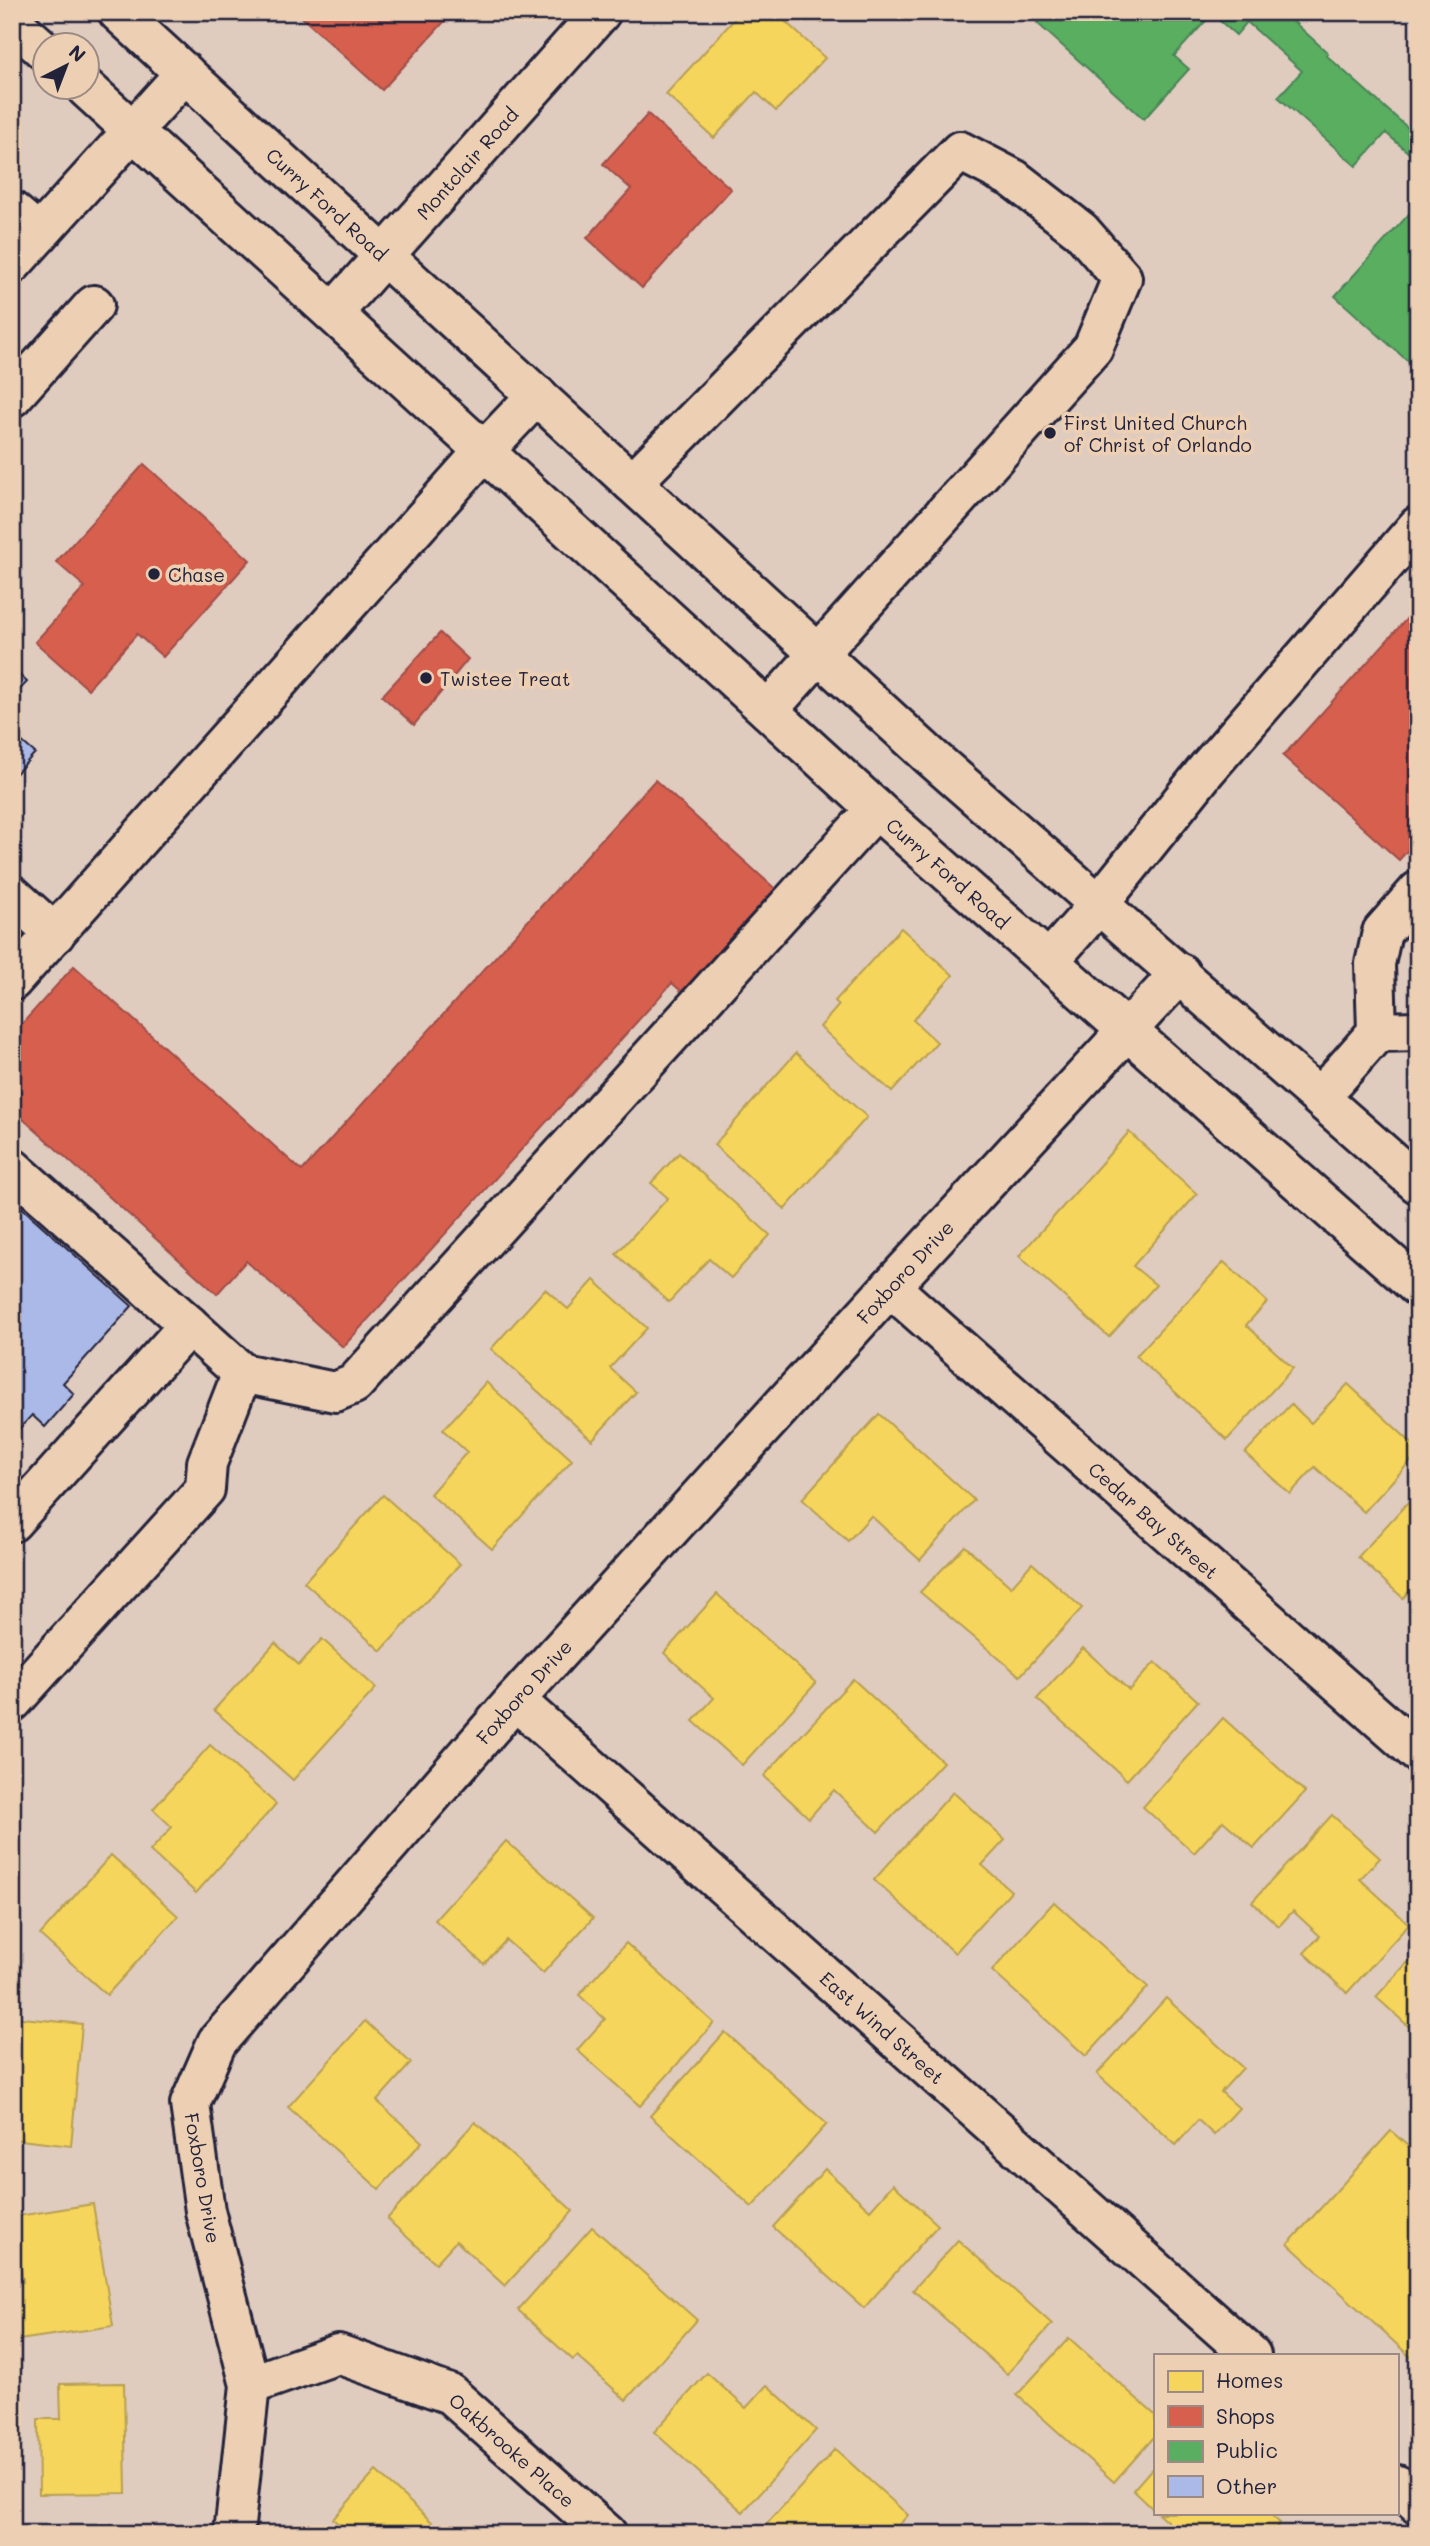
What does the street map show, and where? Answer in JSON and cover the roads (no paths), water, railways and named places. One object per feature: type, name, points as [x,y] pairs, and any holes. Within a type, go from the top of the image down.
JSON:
[{"type":"street","name":"Curry Ford Road","points":[[118,12],[817,653],[1418,1184]]},
{"type":"street","name":"Montclair Road","points":[[333,313],[601,12]]},
{"type":"street","points":[[12,22],[32,40]]},
{"type":"street","points":[[12,264],[26,223],[133,129],[185,73]]},
{"type":"street","name":"Curry Ford Road","points":[[102,102],[768,710],[1418,1287]]},
{"type":"street","points":[[632,483],[960,151],[1014,179],[1081,231],[1122,278],[1093,348],[768,710]]},
{"type":"street","points":[[12,397],[94,304]]},
{"type":"street","points":[[12,981],[484,450],[537,395]]},
{"type":"street","points":[[1049,961],[1099,904],[1207,769],[1418,526]]},
{"type":"street","points":[[12,1168],[242,1373],[335,1392],[354,1384],[877,808]]},
{"type":"street","points":[[1320,1097],[1377,1032],[1375,964],[1382,932],[1418,891]]},
{"type":"street","points":[[12,895],[55,934]]},
{"type":"street","name":"Foxboro Drive","points":[[234,2534],[250,2385],[205,2211],[190,2104],[217,2042],[515,1700],[1180,973]]},
{"type":"street","points":[[1377,1032],[1418,1031]]},
{"type":"street","name":"Cedar Bay Street","points":[[890,1287],[1418,1753]]},
{"type":"street","points":[[12,1522],[189,1325]]},
{"type":"street","points":[[12,1702],[205,1489],[207,1463],[242,1373]]},
{"type":"street","name":"East Wind Street","points":[[515,1700],[1250,2354]]},
{"type":"street","name":"Oakbrooke Place","points":[[250,2385],[338,2354],[450,2394],[607,2534]]},
{"type":"street","points":[[1398,2486],[1418,2504]]},
{"type":"place","name":"First United Church of Christ of Orlando","points":[[1050,433]]},
{"type":"place","name":"Chase","points":[[154,574]]},
{"type":"place","name":"Twistee Treat","points":[[426,678]]}]
